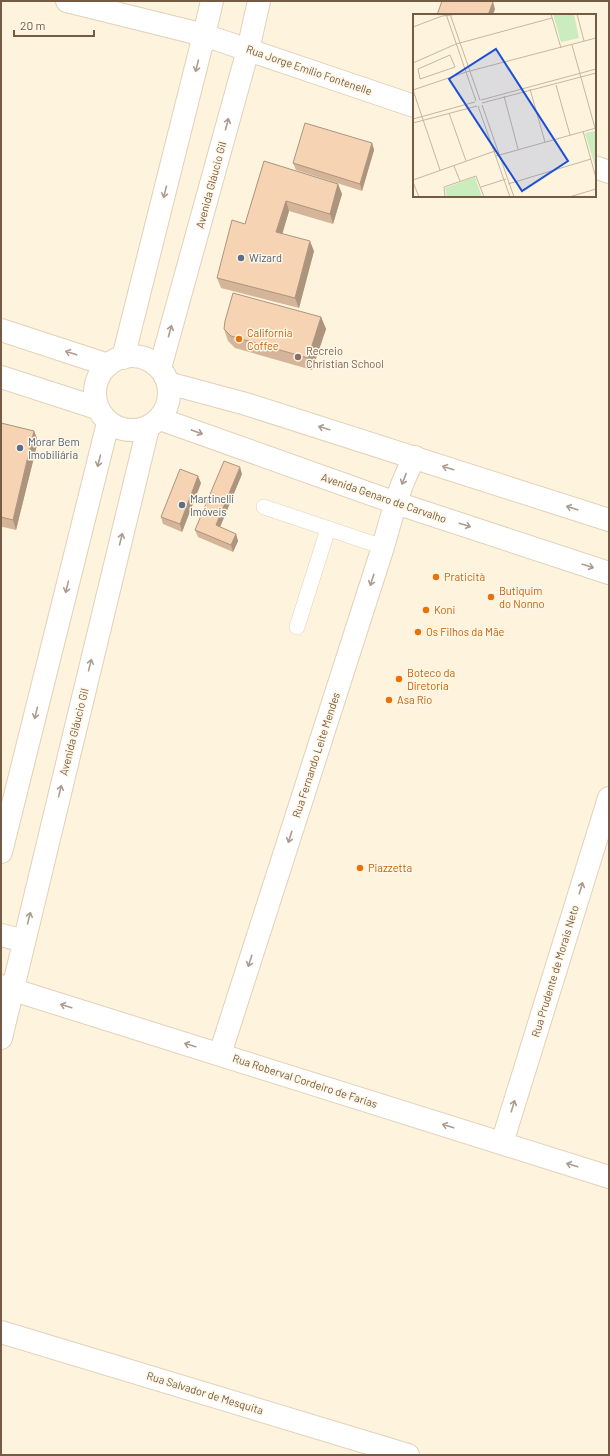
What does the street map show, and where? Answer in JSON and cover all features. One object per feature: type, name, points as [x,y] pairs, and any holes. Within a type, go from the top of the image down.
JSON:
[{"type":"street","name":"Rua Jorge Emílio Fontenelle","points":[[67,1],[204,35],[413,106]]},
{"type":"street","points":[[115,362],[212,1]]},
{"type":"street","name":"Avenida Gláucio Gil","points":[[164,376],[248,50],[259,1]]},
{"type":"street","points":[[596,167],[609,172]]},
{"type":"street","points":[[1,330],[115,362]]},
{"type":"street","points":[[1,377],[103,415],[128,431],[154,423],[167,408],[170,396],[164,376],[152,362],[142,357],[132,356],[115,362],[98,378],[95,392],[103,415],[1,852]]},
{"type":"street","points":[[164,376],[246,404],[609,520]]},
{"type":"street","name":"Avenida Gláucio Gil","points":[[1,1038],[7,988],[24,941],[154,423]]},
{"type":"street","name":"Avenida Genaro de Carvalho","points":[[154,423],[609,573]]},
{"type":"street","name":"Rua Fernando Leite Mendes","points":[[220,1054],[396,503],[406,473],[415,457]]},
{"type":"street","name":"Rua Prudente de Morais Neto","points":[[502,1143],[609,798]]},
{"type":"street","points":[[1,935],[24,941]]},
{"type":"street","name":"Rua Roberval Cordeiro de Farias","points":[[7,988],[609,1177]]},
{"type":"street","name":"Rua Salvador de Mesquita","points":[[1,1332],[408,1455]]},
{"type":"lane","points":[[264,507],[383,547]]},
{"type":"lane","points":[[297,627],[328,529]]},
{"type":"building","points":[[442,1],[493,2],[488,14],[437,14]]},
{"type":"building","points":[[305,123],[372,143],[360,184],[293,163]]},
{"type":"building","points":[[264,161],[338,184],[330,214],[286,201],[276,232],[310,241],[295,298],[217,278],[232,220],[245,224]]},
{"type":"building","points":[[233,293],[321,317],[308,358],[231,336],[224,329]]},
{"type":"building","points":[[1,423],[34,431],[13,520],[1,517]]},
{"type":"building","points":[[224,461],[240,467],[216,525],[236,534],[231,545],[195,530]]},
{"type":"building","points":[[180,469],[198,476],[180,524],[161,517]]},
{"type":"place","name":"Wizard","points":[[241,258]]},
{"type":"place","name":"California Coffee","points":[[239,339]]},
{"type":"place","name":"Recreio Christian School","points":[[298,357]]},
{"type":"place","name":"Morar Bem Imobiliária","points":[[20,448]]},
{"type":"place","name":"Martinelli Imóveis","points":[[182,505]]},
{"type":"place","name":"Praticità","points":[[436,577]]},
{"type":"place","name":"Butiquim do Nonno","points":[[491,597]]},
{"type":"place","name":"Koni","points":[[426,610]]},
{"type":"place","name":"Os Filhos da Mãe","points":[[418,632]]},
{"type":"place","name":"Boteco da Diretoria","points":[[399,679]]},
{"type":"place","name":"Asa Rio","points":[[389,700]]},
{"type":"place","name":"Piazzetta","points":[[360,868]]}]
